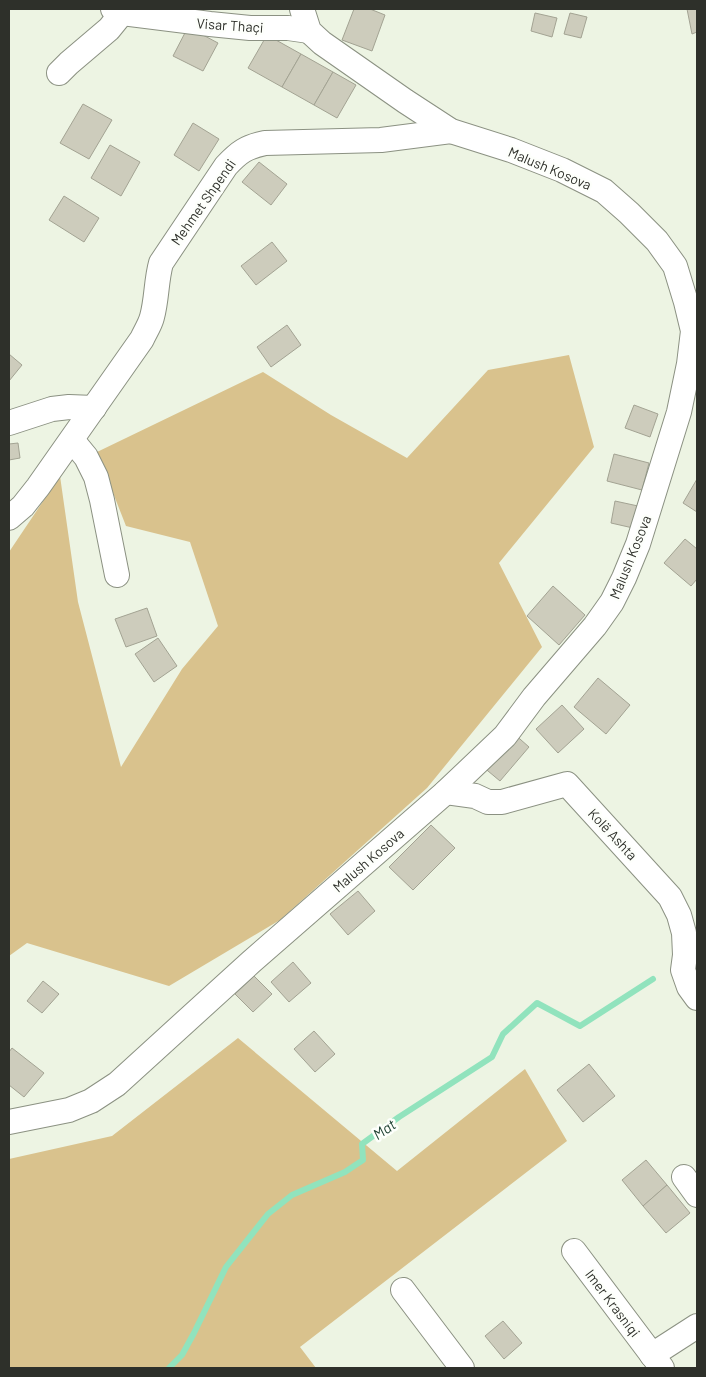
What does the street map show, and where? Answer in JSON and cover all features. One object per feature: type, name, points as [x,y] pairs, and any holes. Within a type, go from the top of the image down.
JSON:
[{"type":"street","points":[[302,9],[309,31]]},
{"type":"street","name":"Visar Thaçi","points":[[59,73],[68,63],[109,29],[117,11],[210,24],[250,28],[288,28],[309,31]]},
{"type":"street","name":"Malush Kosova","points":[[10,1121],[69,1110],[91,1100],[117,1084],[251,962],[446,792],[505,736],[534,697],[595,626],[612,602],[638,544],[688,415],[692,332],[686,302],[686,268],[604,190],[562,170],[512,150],[451,131],[322,43],[309,31]]},
{"type":"street","name":"Mehmet Shpendi","points":[[9,518],[23,506],[38,487],[142,339],[152,318],[157,276],[161,263],[226,166],[238,154],[251,146],[265,143],[381,140],[451,131]]},
{"type":"street","points":[[9,423],[52,409],[69,407],[94,408]]},
{"type":"street","points":[[72,440],[86,457],[96,477],[117,575]]},
{"type":"street","name":"Kolë Ashta","points":[[446,792],[475,796],[488,802],[502,802],[567,784],[670,897],[679,915],[684,933],[683,970],[697,998]]},
{"type":"street","name":"Imer Krasniqi","points":[[574,1252],[657,1362],[697,1326]]},
{"type":"street","points":[[403,1290],[462,1368]]},
{"type":"shaded area","points":[[569,355],[594,447],[499,563],[542,647],[427,788],[280,920],[169,986],[27,943],[9,956],[9,552],[60,476],[78,602],[121,767],[182,669],[218,626],[190,542],[126,526],[97,452],[263,372],[331,415],[407,458],[488,370]]},
{"type":"shaded area","points":[[238,1038],[397,1171],[525,1069],[567,1141],[300,1347],[316,1368],[9,1368],[9,1159],[112,1136]]},
{"type":"building","points":[[354,9],[370,9],[385,15],[372,51],[342,40]]},
{"type":"building","points":[[687,9],[697,9],[697,32],[692,34]]},
{"type":"building","points":[[535,13],[557,18],[552,37],[531,31]]},
{"type":"building","points":[[570,13],[587,17],[581,38],[564,34]]},
{"type":"building","points":[[188,27],[218,43],[203,71],[173,56]]},
{"type":"building","points":[[267,35],[301,54],[282,87],[248,68]]},
{"type":"building","points":[[301,54],[333,72],[314,105],[282,87]]},
{"type":"building","points":[[333,72],[356,85],[337,118],[314,105]]},
{"type":"building","points":[[83,104],[112,120],[89,159],[60,143]]},
{"type":"building","points":[[193,123],[219,139],[199,171],[174,155]]},
{"type":"building","points":[[110,145],[140,162],[121,196],[91,178]]},
{"type":"building","points":[[259,162],[287,184],[271,205],[242,182]]},
{"type":"building","points":[[64,196],[99,218],[84,242],[49,220]]},
{"type":"building","points":[[272,242],[287,261],[256,285],[241,266]]},
{"type":"building","points":[[287,325],[301,345],[271,367],[257,347]]},
{"type":"building","points":[[9,354],[22,365],[9,381]]},
{"type":"building","points":[[634,405],[658,414],[650,437],[625,428]]},
{"type":"building","points":[[18,443],[20,458],[9,460],[9,444]]},
{"type":"building","points":[[614,454],[649,463],[642,490],[607,481]]},
{"type":"building","points":[[697,479],[697,512],[683,503]]},
{"type":"building","points":[[615,501],[638,506],[633,528],[611,523]]},
{"type":"building","points":[[685,539],[697,549],[697,579],[691,586],[664,563]]},
{"type":"building","points":[[553,586],[585,615],[559,645],[527,616]]},
{"type":"building","points":[[147,608],[157,636],[126,647],[115,619]]},
{"type":"building","points":[[158,638],[177,666],[154,682],[135,654]]},
{"type":"building","points":[[598,678],[630,705],[606,734],[574,707]]},
{"type":"building","points":[[562,705],[584,729],[558,753],[536,729]]},
{"type":"building","points":[[512,732],[529,747],[500,781],[482,766]]},
{"type":"building","points":[[431,825],[455,848],[413,890],[389,867]]},
{"type":"building","points":[[358,891],[375,911],[348,935],[330,914]]},
{"type":"building","points":[[293,962],[311,983],[289,1002],[271,982]]},
{"type":"building","points":[[254,976],[272,994],[253,1012],[235,994]]},
{"type":"building","points":[[43,981],[59,994],[42,1013],[27,1001]]},
{"type":"building","points":[[314,1031],[335,1054],[315,1072],[294,1049]]},
{"type":"building","points":[[12,1048],[44,1073],[24,1097],[9,1085],[9,1052]]},
{"type":"building","points":[[589,1064],[615,1096],[583,1122],[557,1090]]},
{"type":"building","points":[[646,1160],[667,1185],[643,1206],[622,1180]]},
{"type":"building","points":[[667,1185],[690,1213],[666,1233],[643,1206]]},
{"type":"building","points":[[503,1321],[522,1343],[504,1359],[485,1336]]},
{"type":"waterway","name":"Mat","points":[[169,1368],[182,1355],[226,1267],[268,1214],[292,1195],[345,1172],[363,1160],[362,1144],[399,1117],[492,1057],[503,1034],[537,1003],[580,1026],[653,979]]}]
